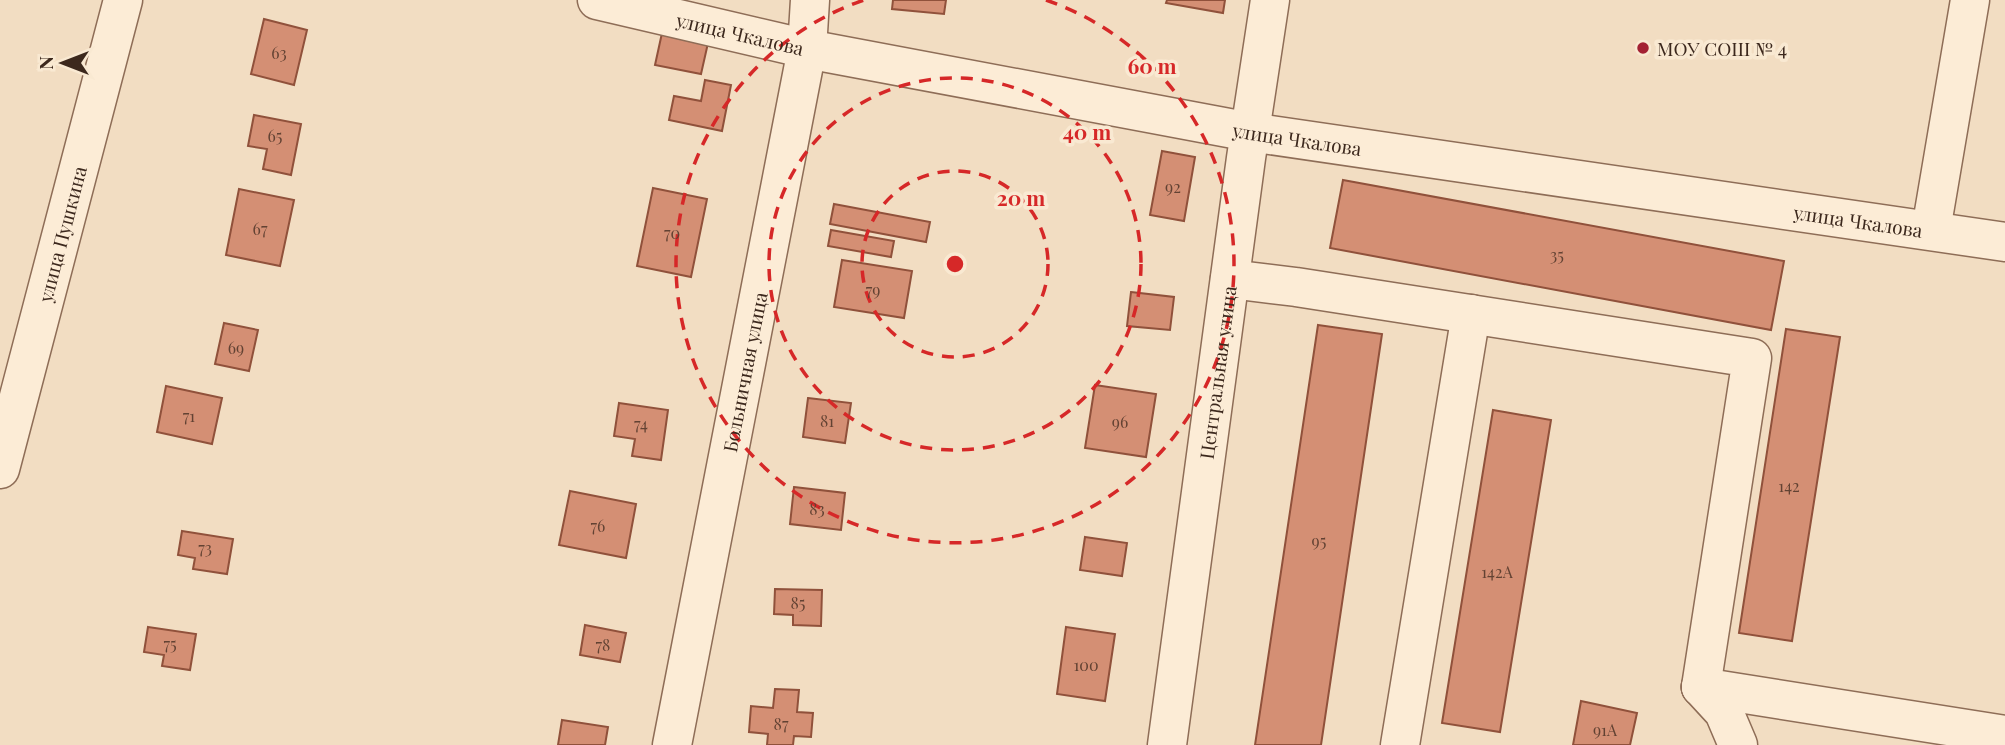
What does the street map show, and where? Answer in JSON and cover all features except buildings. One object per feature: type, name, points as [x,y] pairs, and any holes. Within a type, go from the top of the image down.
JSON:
[{"type":"street","name":"улица Пушкина","points":[[0,469],[123,0]]},
{"type":"street","name":"улица Чкалова","points":[[597,0],[807,48],[1250,132],[2005,242]]},
{"type":"street","name":"Больничная улица","points":[[672,745],[807,48],[810,0]]},
{"type":"street","name":"Центральная улица","points":[[1167,745],[1270,0]]},
{"type":"street","points":[[1931,230],[1970,0]]},
{"type":"street","points":[[1230,279],[1752,358],[1702,687],[1724,712],[1738,745]]},
{"type":"street","points":[[1400,745],[1471,314]]},
{"type":"street","points":[[1702,687],[2005,735]]},
{"type":"place","name":"МОУ СОШ № 4","points":[[1643,48]]}]
